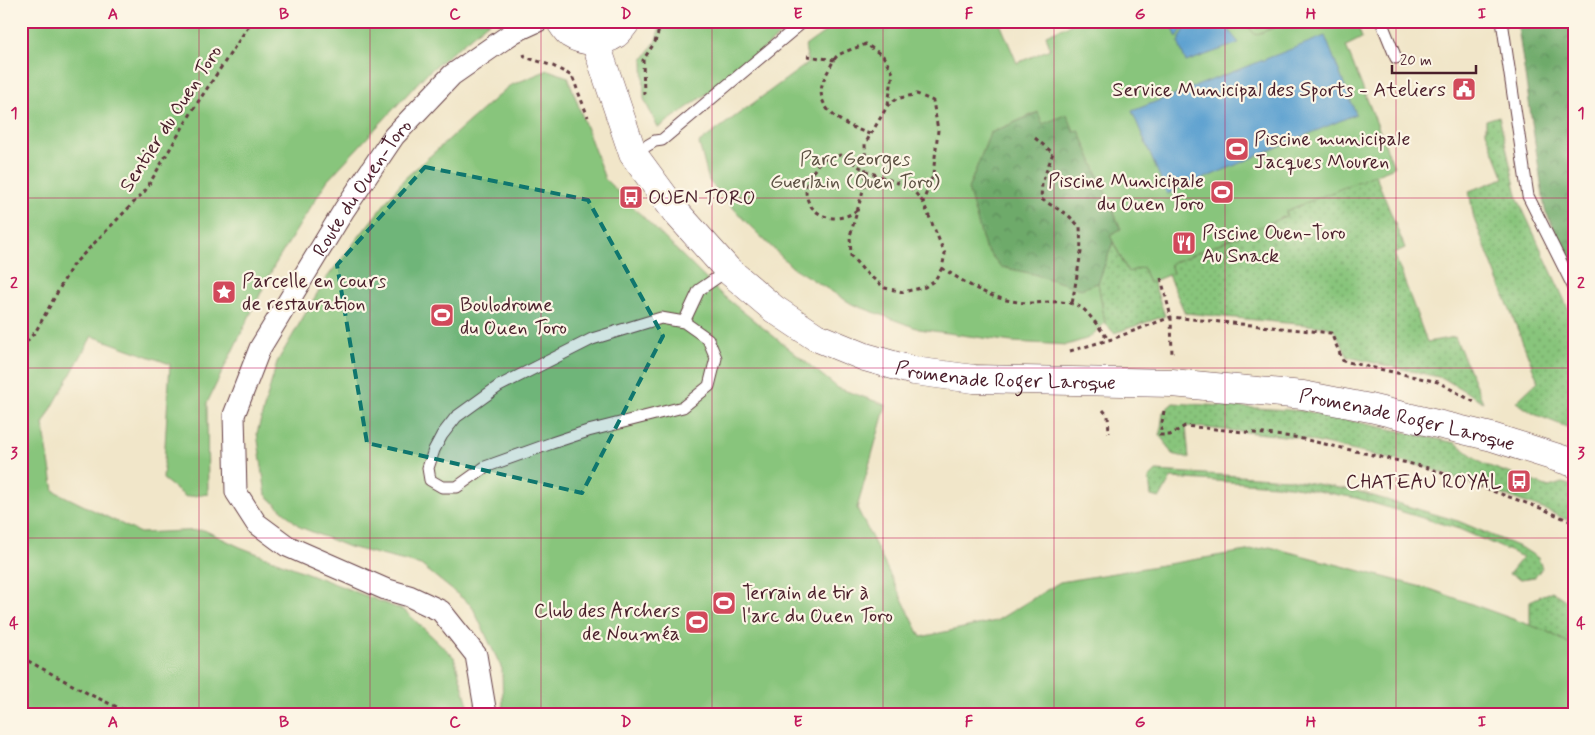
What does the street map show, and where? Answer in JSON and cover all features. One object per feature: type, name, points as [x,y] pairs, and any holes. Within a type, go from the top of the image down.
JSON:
[{"type":"main road","points":[[560,21],[570,33],[585,40],[596,41],[617,33],[627,21]]},
{"type":"main road","name":"Promenade Roger Laroque","points":[[596,41],[632,154],[675,210],[728,270],[774,309],[816,336],[865,357],[914,371],[974,379],[1172,383],[1303,395],[1370,408],[1492,437],[1574,463]]},
{"type":"street","name":"Route du Ouen-Toro","points":[[486,714],[476,655],[441,611],[287,546],[256,523],[236,492],[234,416],[260,348],[344,210],[394,136],[452,75],[514,32],[538,21]]},
{"type":"lane","points":[[632,154],[655,141],[662,140],[804,21]]},
{"type":"lane","points":[[1381,21],[1396,58]]},
{"type":"lane","points":[[1502,21],[1528,196],[1574,288]]},
{"type":"lane","points":[[684,322],[699,290],[728,270]]},
{"type":"lane","points":[[661,318],[684,322],[708,339],[716,358],[709,386],[682,407],[588,431],[552,443],[485,467],[457,487],[442,487],[430,480],[428,468],[434,450],[442,435],[456,417],[499,386],[592,339],[661,318]]},
{"type":"path","name":"Sentier du Ouen Toro","points":[[21,348],[36,331],[72,266],[145,191],[196,105],[252,21]]},
{"type":"path","points":[[644,99],[643,60],[654,42],[662,21]]},
{"type":"path","points":[[858,209],[849,216],[833,218],[821,215],[808,204],[805,190],[810,175],[822,160],[841,155],[866,171],[911,188],[923,202],[945,254],[942,268],[935,280],[924,287],[903,292],[885,288],[865,272],[852,256],[850,236],[858,209],[866,180],[866,171],[865,144],[871,134],[888,105],[893,73],[883,56],[866,44],[837,56],[825,76],[820,94],[825,108],[840,121],[855,129],[871,134]]},
{"type":"path","points":[[807,56],[835,60]]},
{"type":"path","points":[[888,105],[896,99],[917,94],[933,100],[938,130],[933,174],[923,202]]},
{"type":"path","points":[[1035,138],[1053,153],[1042,183],[1041,199],[1068,215],[1080,226],[1081,252],[1072,304]]},
{"type":"path","points":[[942,268],[980,292],[1019,302],[1058,301],[1072,304],[1083,309],[1109,340]]},
{"type":"path","points":[[1161,278],[1171,317],[1172,360]]},
{"type":"path","points":[[1063,352],[1109,340],[1171,317],[1330,332],[1343,361],[1438,382],[1482,406]]},
{"type":"path","points":[[1160,435],[1170,435],[1185,426],[1294,436],[1425,467],[1544,509],[1574,523]]},
{"type":"path","points":[[21,657],[89,694],[132,714]]},
{"type":"highlighted area","points":[[425,167],[588,200],[663,336],[582,493],[367,443],[337,265]]},
{"type":"green space","points":[[21,21],[490,21],[426,74],[327,181],[274,266],[207,403],[208,494],[186,497],[163,479],[170,364],[92,336],[43,424],[54,491],[140,533],[204,530],[240,547],[405,611],[454,657],[469,708],[469,714],[21,714]]},
{"type":"green space","points":[[662,21],[795,21],[729,77],[658,128],[644,99],[643,60],[655,42]]},
{"type":"green space","name":"Parc Georges Guerlain (Ouen Toro)","points":[[840,21],[999,21],[1017,63],[1050,49],[1046,35],[1079,21],[1244,21],[1255,35],[1291,21],[1356,21],[1362,38],[1346,46],[1394,167],[1286,211],[1286,216],[1170,264],[1173,273],[1149,283],[1143,267],[1128,272],[1110,235],[1121,229],[1079,130],[1074,131],[1067,114],[1043,124],[1038,112],[990,133],[968,189],[985,248],[1001,267],[1033,274],[1081,289],[1098,283],[1105,323],[1089,338],[1067,345],[1012,342],[919,329],[852,304],[792,267],[745,221],[709,181],[699,143],[808,63],[805,46]]},
{"type":"green space","points":[[1244,21],[1291,21],[1255,35]]},
{"type":"green space","points":[[1517,21],[1574,21],[1574,271],[1545,210]]},
{"type":"green space","points":[[548,70],[568,77],[605,179],[721,294],[838,388],[886,405],[857,508],[921,637],[996,621],[1060,582],[1270,547],[1433,590],[1546,631],[1574,646],[1574,714],[503,714],[502,669],[472,606],[421,565],[349,547],[300,527],[266,495],[257,433],[277,362],[325,280],[404,179],[509,86]]},
{"type":"green space","points":[[1039,112],[1067,113],[1074,131],[1079,130],[1121,229],[1111,235],[1113,242],[1098,283],[1081,289],[1033,274],[1001,267],[985,248],[968,189],[990,133]]},
{"type":"green space","points":[[1499,116],[1518,199],[1574,321],[1574,430],[1534,414],[1516,402],[1538,381],[1474,219],[1469,191],[1504,178],[1486,132],[1486,120]]},
{"type":"green space","points":[[1375,174],[1405,248],[1394,253],[1427,342],[1455,337],[1483,402],[1443,378],[1348,357],[1334,330],[1327,327],[1185,313],[1168,275],[1173,273],[1170,264],[1286,216],[1286,211]]},
{"type":"green space","points":[[1113,242],[1128,272],[1143,267],[1149,283],[1153,281],[1165,316],[1114,333],[1105,323],[1098,283]]},
{"type":"green space","points":[[1173,403],[1305,411],[1456,443],[1483,464],[1549,487],[1562,483],[1574,486],[1574,523],[1543,509],[1425,467],[1294,437],[1186,426],[1189,458],[1172,454],[1160,435],[1163,412]]},
{"type":"green space","points":[[1156,471],[1288,479],[1356,491],[1458,521],[1524,549],[1538,558],[1542,568],[1535,577],[1521,579],[1509,574],[1523,557],[1459,529],[1356,498],[1290,486],[1171,478],[1160,498],[1151,496],[1149,478]]},
{"type":"green space","points":[[1552,591],[1574,606],[1574,646],[1546,631],[1530,626],[1530,601]]},
{"type":"water","points":[[1170,21],[1186,21],[1177,38]]},
{"type":"water","points":[[1189,21],[1221,21],[1239,43],[1186,62],[1178,42]]},
{"type":"water","points":[[1325,36],[1356,114],[1167,194],[1132,111]]},
{"type":"place","name":"Service Municipal des Sports - Ateliers","points":[[1464,89]]},
{"type":"place","name":"Piscine municipale Jacques Mouren","points":[[1237,149]]},
{"type":"place","name":"Piscine Municipale du Ouen Toro","points":[[1222,192]]},
{"type":"place","name":"OUEN TORO","points":[[631,197]]},
{"type":"place","name":"Piscine Ouen-Toro Au Snack","points":[[1184,243]]},
{"type":"place","name":"Parcelle en cours de restauration","points":[[224,292]]},
{"type":"place","name":"Boulodrome du Ouen Toro","points":[[442,315]]},
{"type":"place","name":"CHATEAU ROYAL","points":[[1519,481]]},
{"type":"place","name":"Terrain de tir à l'arc du Ouen Toro","points":[[724,603]]},
{"type":"place","name":"Club des Archers de Nouméa","points":[[697,622]]}]
